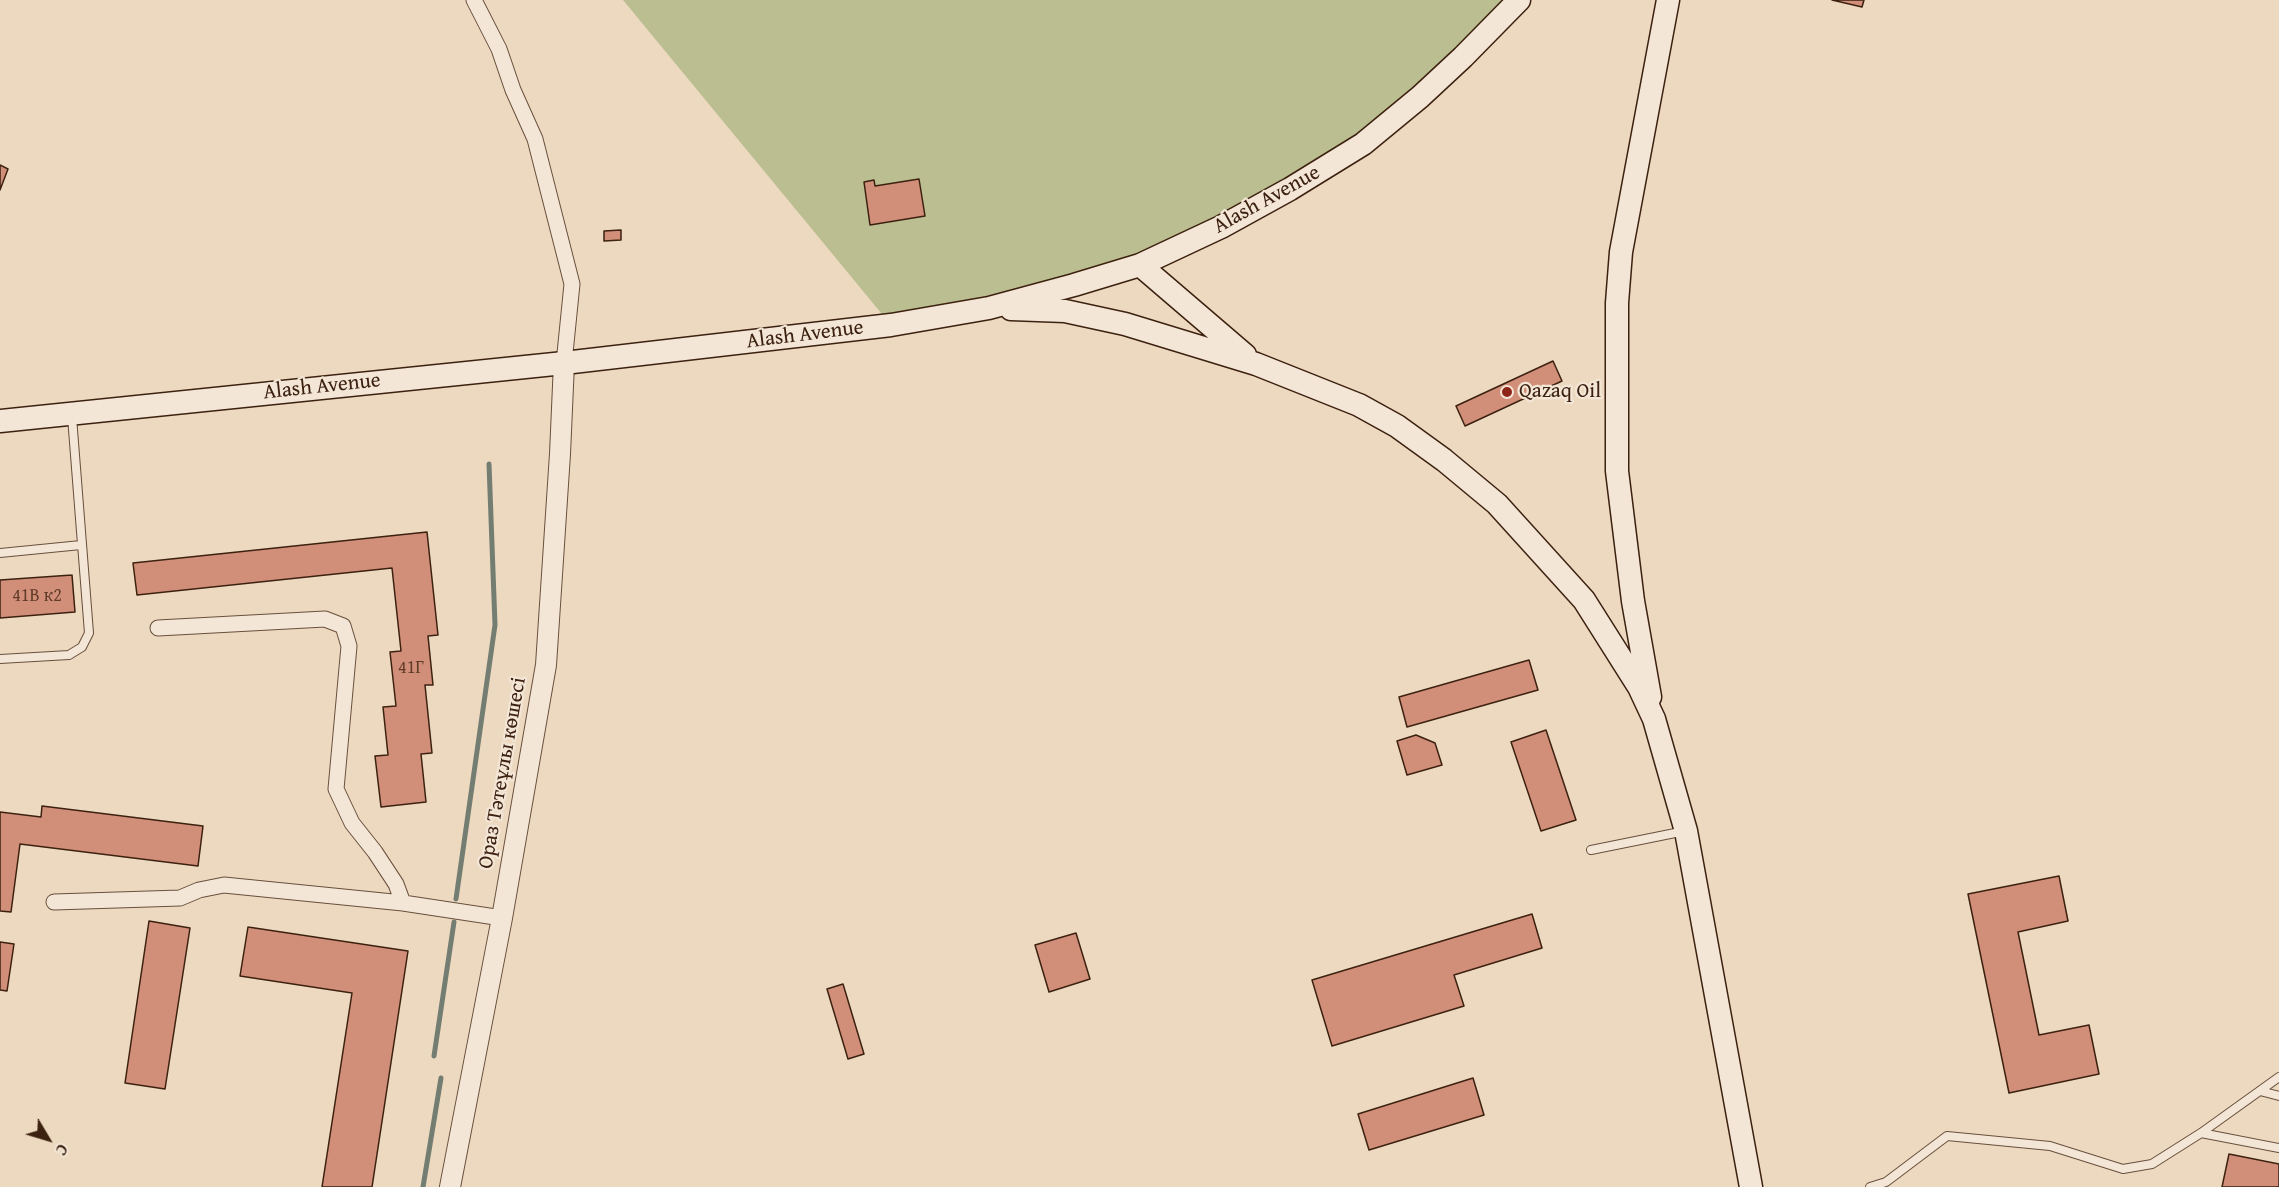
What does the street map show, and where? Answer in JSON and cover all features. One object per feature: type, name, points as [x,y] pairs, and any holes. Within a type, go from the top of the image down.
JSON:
[{"type":"main road","name":"Alash Avenue","points":[[0,421],[564,363],[891,325],[989,308],[1140,265],[1221,227],[1290,189],[1363,144],[1446,74],[1520,0]]},
{"type":"main road","points":[[1668,0],[1621,252],[1617,303],[1617,471],[1633,601],[1654,719],[1686,831],[1752,1187]]},
{"type":"main road","points":[[1140,265],[1256,364]]},
{"type":"main road","points":[[989,308],[1065,311],[1125,324],[1256,364],[1359,405],[1397,426],[1444,460],[1497,504],[1584,600],[1639,687],[1654,719]]},
{"type":"street","points":[[474,0],[500,49],[513,90],[535,139],[572,284],[564,363]]},
{"type":"street","name":"Ораз Тәтеұлы көшесі","points":[[450,1187],[502,918],[546,665],[564,363]]},
{"type":"street","points":[[158,628],[326,619],[343,626],[349,646],[336,789],[352,822],[396,884],[403,903]]},
{"type":"street","points":[[54,902],[180,898],[199,890],[224,885],[403,903],[502,918]]},
{"type":"lane","points":[[0,659],[69,655],[82,647],[89,633],[72,413]]},
{"type":"lane","points":[[0,553],[81,545]]},
{"type":"lane","points":[[1591,850],[1686,831]]},
{"type":"lane","points":[[1870,1187],[1886,1182],[1947,1136],[2050,1146],[2123,1169],[2152,1164],[2201,1134],[2279,1077]]},
{"type":"lane","points":[[2260,1091],[2279,1096]]},
{"type":"lane","points":[[2201,1134],[2279,1148]]},
{"type":"green space","points":[[623,0],[1519,0],[1363,144],[1140,265],[891,325]]},
{"type":"building","points":[[1832,0],[1864,0],[1862,7]]},
{"type":"building","points":[[0,165],[8,169],[0,190]]},
{"type":"building","points":[[919,179],[925,216],[870,225],[864,182],[874,180],[875,186]]},
{"type":"building","points":[[621,230],[621,240],[604,241],[604,231]]},
{"type":"building","points":[[1553,361],[1562,381],[1465,426],[1456,406]]},
{"type":"building","points":[[427,532],[438,635],[428,636],[433,685],[425,685],[432,753],[421,754],[426,802],[381,807],[375,756],[388,755],[383,707],[396,706],[390,652],[401,651],[392,568],[137,595],[133,563]]},
{"type":"building","points":[[72,575],[75,612],[0,618],[0,580]]},
{"type":"building","points":[[1529,660],[1538,690],[1407,727],[1399,697]]},
{"type":"building","points":[[1546,730],[1576,820],[1541,831],[1511,742]]},
{"type":"building","points":[[1416,735],[1435,743],[1442,765],[1407,775],[1397,741]]},
{"type":"building","points":[[42,806],[203,826],[198,866],[20,844],[11,912],[0,911],[0,812],[41,817]]},
{"type":"building","points":[[2059,876],[2068,921],[2018,932],[2039,1035],[2089,1025],[2099,1074],[2009,1093],[1968,894]]},
{"type":"building","points":[[1532,914],[1542,948],[1454,975],[1464,1006],[1332,1046],[1312,980]]},
{"type":"building","points":[[149,921],[190,928],[165,1089],[125,1083]]},
{"type":"building","points":[[248,927],[408,951],[372,1187],[322,1187],[352,993],[240,976]]},
{"type":"building","points":[[1076,933],[1090,979],[1049,992],[1035,945]]},
{"type":"building","points":[[0,942],[14,944],[7,991],[0,990]]},
{"type":"building","points":[[843,984],[864,1054],[848,1059],[827,989]]},
{"type":"building","points":[[1473,1078],[1484,1115],[1369,1150],[1358,1114]]},
{"type":"building","points":[[2229,1154],[2279,1164],[2279,1187],[2222,1187]]},
{"type":"waterway","points":[[456,899],[495,625],[489,464]]},
{"type":"waterway","points":[[434,1056],[454,922]]},
{"type":"waterway","points":[[423,1187],[441,1078]]},
{"type":"place","name":"Qazaq Oil","points":[[1507,392]]}]
